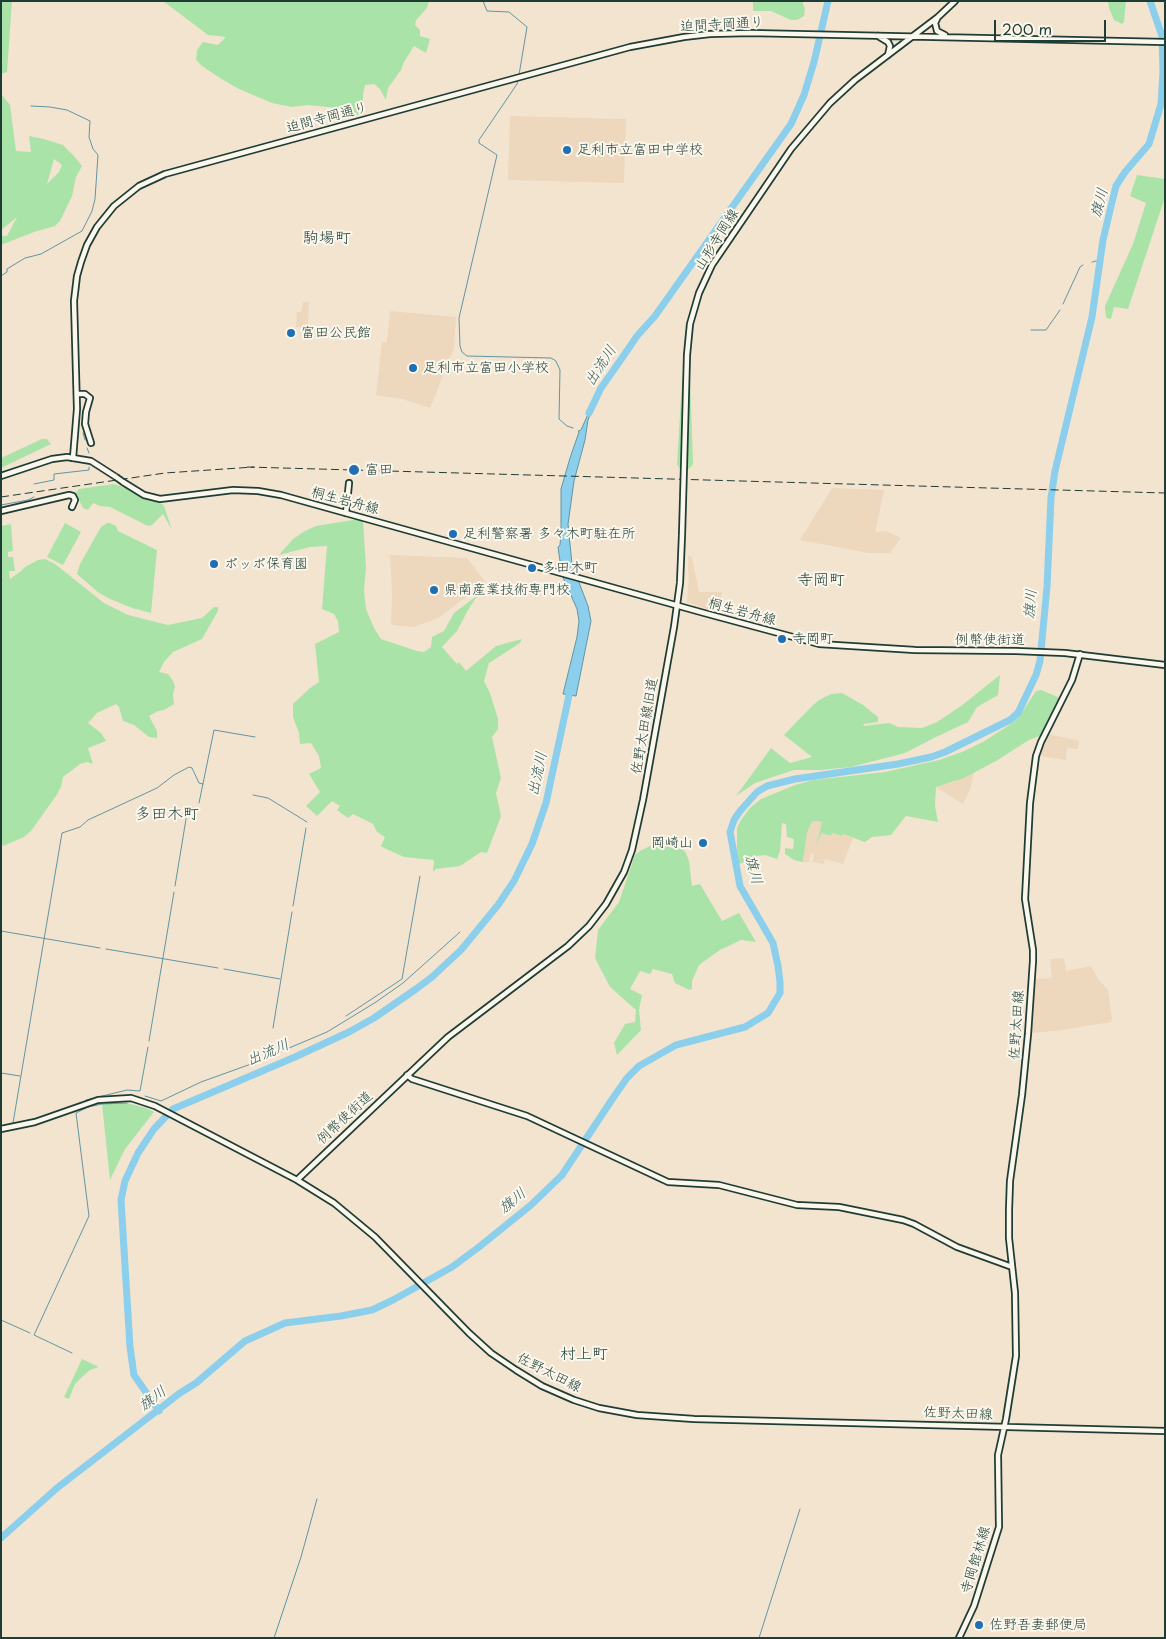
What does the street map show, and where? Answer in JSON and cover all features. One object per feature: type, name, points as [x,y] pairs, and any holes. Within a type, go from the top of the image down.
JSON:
[{"type":"main road","name":"山形寺岡線","points":[[677,606],[682,535],[687,355],[690,328],[700,293],[712,265],[802,135],[844,90],[938,18],[955,1]]},
{"type":"main road","points":[[938,18],[935,23],[937,31],[950,37]]},
{"type":"main road","name":"迫間寺岡通り","points":[[73,458],[77,394],[74,301],[77,276],[90,239],[106,216],[129,194],[154,178],[630,47],[710,34],[877,35]]},
{"type":"main road","points":[[877,35],[1165,42]]},
{"type":"main road","points":[[877,35],[888,42],[890,46],[887,56]]},
{"type":"main road","points":[[77,394],[85,394],[90,398],[85,424],[90,443]]},
{"type":"main road","points":[[1,476],[52,459],[73,458]]},
{"type":"main road","name":"桐生岩舟線","points":[[73,458],[91,462],[144,495],[157,499],[177,498],[225,490],[256,491],[281,495],[815,643]]},
{"type":"main road","points":[[346,513],[349,483]]},
{"type":"main road","points":[[1,511],[52,497],[69,495],[73,496],[75,500],[72,507]]},
{"type":"main road","points":[[12,509],[20,510]]},
{"type":"main road","name":"佐野太田線旧道","points":[[632,850],[643,800],[677,606]]},
{"type":"main road","name":"例幣使街道","points":[[815,643],[846,647],[915,650],[1022,651],[1080,654],[1165,665]]},
{"type":"main road","name":"佐野太田線","points":[[297,1180],[343,1209],[491,1353],[516,1370],[561,1395],[586,1404],[637,1415],[694,1419],[1004,1427],[1016,1356],[1015,1293],[1009,1238],[1010,1183],[1022,1095],[1033,950],[1025,898],[1030,803],[1036,756],[1072,680],[1080,654]]},
{"type":"main road","name":"例幣使街道","points":[[297,1180],[448,1037],[527,979],[578,938],[606,904],[624,872],[632,850]]},
{"type":"main road","points":[[407,1075],[412,1079],[510,1110],[673,1183],[719,1185],[797,1205],[839,1207],[907,1222],[958,1247],[1012,1267]]},
{"type":"main road","points":[[1,1129],[19,1127],[91,1102],[110,1098],[139,1100],[162,1109],[297,1180]]},
{"type":"main road","points":[[1004,1427],[1165,1431]]},
{"type":"main road","name":"寺岡館林線","points":[[959,1638],[974,1606],[999,1527],[998,1460],[1004,1427]]},
{"type":"shaded area","name":"足利市立富田中学校","points":[[510,116],[626,119],[624,183],[508,180]]},
{"type":"shaded area","points":[[303,302],[309,302],[308,328],[296,327],[297,312],[301,312]]},
{"type":"shaded area","name":"足利市立富田小学校","points":[[390,311],[456,317],[454,348],[430,408],[402,399],[376,395],[382,342],[387,342]]},
{"type":"shaded area","points":[[832,488],[884,490],[875,532],[886,531],[901,538],[890,553],[868,553],[800,540]]},
{"type":"shaded area","name":"県南産業技術専門校","points":[[390,555],[467,558],[490,588],[478,588],[438,618],[414,627],[391,625]]},
{"type":"shaded area","points":[[688,555],[692,557],[699,592],[722,592],[719,613],[687,602]]},
{"type":"shaded area","points":[[1049,734],[1079,741],[1078,749],[1067,748],[1066,760],[1040,756]]},
{"type":"shaded area","points":[[974,772],[971,787],[963,804],[936,787],[956,781]]},
{"type":"shaded area","points":[[812,821],[822,822],[817,841],[820,833],[830,836],[831,833],[841,836],[842,834],[853,838],[843,864],[825,859],[823,864],[813,862],[814,854],[811,853],[809,862],[803,862],[807,833]]},
{"type":"shaded area","points":[[1064,958],[1066,971],[1091,966],[1098,979],[1108,990],[1112,1020],[1111,1022],[1055,1031],[1031,1033],[1035,979],[1052,978],[1050,959]]},
{"type":"green space","points":[[1,1],[12,1],[7,72],[1,74]]},
{"type":"green space","points":[[163,1],[429,1],[427,8],[416,20],[415,25],[420,30],[420,36],[430,39],[426,53],[414,46],[401,70],[388,88],[386,100],[380,89],[374,84],[365,85],[363,114],[353,116],[347,109],[308,105],[292,107],[272,103],[239,89],[220,78],[196,60],[197,50],[203,42],[218,45],[226,37],[208,35]]},
{"type":"green space","points":[[753,1],[802,1],[805,9],[804,16],[797,20],[791,20],[771,11],[753,11]]},
{"type":"green space","points":[[1108,1],[1126,1],[1124,22],[1122,24],[1114,20]]},
{"type":"green space","points":[[1,94],[10,105],[16,151],[31,152],[29,136],[44,139],[63,145],[82,166],[76,177],[72,196],[60,221],[55,226],[1,245],[1,236],[7,236],[17,217],[1,230]],"holes":[[[54,159],[62,165],[59,172],[47,184]]]},
{"type":"green space","points":[[1137,175],[1165,179],[1165,197],[1128,309],[1114,307],[1111,319],[1106,318],[1105,306],[1133,244],[1146,203],[1130,196]]},
{"type":"green space","points":[[684,374],[681,466],[687,466],[690,376],[693,463],[688,469],[680,469],[677,465],[682,380]]},
{"type":"green space","points":[[42,439],[47,439],[51,444],[1,468],[1,458]]},
{"type":"green space","points":[[114,484],[126,488],[138,496],[162,504],[172,530],[163,514],[152,525],[148,526],[110,507],[93,503],[88,510],[83,508],[76,493],[79,489]]},
{"type":"green space","points":[[363,520],[366,609],[381,639],[424,652],[431,647],[432,637],[444,631],[454,613],[478,595],[457,631],[442,647],[457,664],[459,662],[466,671],[496,646],[522,639],[520,643],[489,663],[484,681],[498,719],[498,729],[492,737],[501,778],[496,793],[501,816],[487,853],[481,852],[460,866],[436,869],[433,872],[434,860],[404,857],[384,848],[381,846],[385,837],[377,832],[373,824],[353,814],[348,818],[337,810],[340,806],[332,801],[317,816],[306,806],[320,792],[309,774],[321,768],[319,756],[311,743],[300,744],[299,733],[293,717],[293,704],[319,682],[315,644],[339,632],[338,621],[334,614],[322,609],[327,546],[310,547],[279,555],[293,539],[305,531],[316,526]]},
{"type":"green space","points":[[65,523],[81,532],[63,565],[47,557]]},
{"type":"green space","points":[[107,523],[116,526],[118,531],[157,550],[151,613],[132,608],[108,598],[99,593],[77,574],[80,564],[101,527]]},
{"type":"green space","points":[[11,524],[13,551],[8,552],[8,557],[13,557],[15,571],[9,571],[10,579],[25,567],[38,560],[45,559],[55,564],[104,603],[128,615],[168,625],[202,618],[214,607],[218,607],[218,611],[202,639],[173,652],[164,662],[159,672],[168,674],[175,687],[173,695],[174,704],[149,716],[157,731],[157,738],[149,737],[134,725],[123,721],[119,707],[116,704],[97,713],[88,723],[101,733],[106,741],[88,748],[93,764],[87,762],[80,764],[63,777],[61,787],[56,796],[31,831],[24,837],[3,846],[1,840],[1,526]]},
{"type":"green space","points":[[1000,675],[998,695],[977,707],[968,722],[905,753],[851,767],[794,770],[755,783],[736,796],[771,748],[790,763],[812,757],[784,735],[812,706],[831,694],[842,693],[863,705],[878,717],[878,722],[864,724],[863,726],[889,723],[898,727],[922,728],[937,722],[961,706]]},
{"type":"green space","points":[[1041,690],[1058,697],[1059,700],[1040,736],[1029,740],[964,778],[936,787],[935,806],[938,822],[906,816],[891,835],[872,837],[865,842],[843,834],[842,836],[832,833],[831,836],[821,833],[816,846],[822,822],[812,821],[807,833],[803,862],[794,860],[785,854],[785,848],[793,849],[794,839],[787,837],[786,824],[782,823],[780,851],[777,859],[765,855],[756,856],[755,860],[738,864],[737,828],[750,808],[761,799],[813,780],[885,772],[939,760],[962,752],[983,742],[1014,722],[1036,691]]},
{"type":"green space","points":[[652,845],[663,845],[685,851],[689,861],[692,886],[700,884],[722,921],[739,913],[756,942],[741,940],[720,950],[699,965],[692,981],[692,989],[689,990],[675,983],[672,974],[653,969],[650,974],[640,971],[630,989],[642,995],[639,1010],[641,1030],[617,1055],[614,1043],[625,1024],[635,1022],[636,1010],[610,987],[595,958],[598,930],[619,902],[635,855]]},
{"type":"green space","points":[[127,1103],[154,1112],[125,1149],[110,1180],[102,1104]]},
{"type":"green space","points":[[82,1359],[99,1367],[90,1370],[75,1384],[69,1399],[64,1397]]},
{"type":"water","points":[[592,405],[594,406],[588,420],[585,440],[574,481],[568,524],[572,564],[588,606],[591,621],[576,696],[563,694],[579,621],[577,609],[562,575],[558,547],[560,545],[561,533],[561,489],[578,431],[581,430]]},
{"type":"waterway","points":[[483,1],[487,11],[509,12],[527,27],[519,75]]},
{"type":"waterway","name":"出流川","points":[[589,413],[601,388],[637,336],[655,316],[791,124],[804,95],[814,62],[828,1]]},
{"type":"waterway","name":"旗川","points":[[1,1538],[57,1488],[180,1393],[196,1383],[245,1341],[285,1323],[372,1310],[452,1267],[531,1205],[562,1175],[627,1078],[639,1066],[676,1045],[745,1027],[768,1013],[780,993],[778,966],[773,943],[740,886],[730,832],[734,820],[740,811],[757,792],[767,786],[795,779],[898,764],[931,757],[1010,720],[1018,713],[1036,675],[1040,661],[1047,587],[1051,498],[1055,471],[1092,317],[1103,240],[1116,186],[1125,172],[1149,144],[1161,104],[1163,72],[1162,36],[1150,1]]},
{"type":"waterway","points":[[518,79],[517,84],[479,140],[479,143],[497,155],[459,318],[460,346],[462,352],[467,356],[551,358],[556,361],[560,370],[559,419],[567,426],[573,428]]},
{"type":"waterway","points":[[1,276],[7,272],[7,269],[25,258],[41,254],[82,231],[92,211],[95,199],[98,155],[93,149],[89,137],[90,121],[67,110],[31,106]]},
{"type":"waterway","name":"旗川","points":[[1092,262],[1100,260]]},
{"type":"waterway","points":[[1063,304],[1080,267],[1083,265]]},
{"type":"waterway","points":[[1031,330],[1046,330],[1060,310]]},
{"type":"waterway","points":[[83,433],[85,440]]},
{"type":"waterway","points":[[87,448],[89,453]]},
{"type":"waterway","points":[[34,484],[54,480],[54,474],[89,470],[89,467]]},
{"type":"waterway","points":[[1,505],[28,500],[34,497]]},
{"type":"waterway","name":"出流川","points":[[159,1411],[134,1375],[130,1347],[121,1200],[125,1181],[138,1153],[154,1129],[173,1109],[349,1032],[374,1018],[416,989],[461,950],[498,905],[514,881],[532,844],[546,803],[571,686]]},
{"type":"waterway","points":[[199,803],[214,730],[255,737]]},
{"type":"waterway","points":[[13,1123],[62,833],[80,827],[88,820],[157,788],[174,775],[189,767],[192,768],[199,783],[203,784]]},
{"type":"waterway","points":[[253,795],[268,798],[307,822]]},
{"type":"waterway","points":[[175,886],[188,807],[198,809]]},
{"type":"waterway","points":[[293,906],[306,828]]},
{"type":"waterway","points":[[346,1016],[402,979],[420,876]]},
{"type":"waterway","points":[[149,1041],[174,892]]},
{"type":"waterway","points":[[273,1028],[292,912]]},
{"type":"waterway","points":[[1,931],[100,948]]},
{"type":"waterway","points":[[145,1096],[161,1101],[201,1082],[251,1064],[327,1032],[403,983],[460,932]]},
{"type":"waterway","points":[[106,949],[218,968]]},
{"type":"waterway","points":[[224,969],[280,979]]},
{"type":"waterway","points":[[86,1100],[127,1090],[140,1091],[148,1047]]},
{"type":"waterway","points":[[1,1073],[20,1076]]},
{"type":"waterway","points":[[72,1353],[34,1335],[89,1216],[76,1113],[88,1107],[102,1104],[127,1103]]},
{"type":"waterway","points":[[1,1320],[30,1333]]},
{"type":"waterway","points":[[274,1638],[301,1557],[317,1499]]},
{"type":"waterway","points":[[759,1638],[800,1509]]},
{"type":"railway","points":[[247,467],[1165,493]]},
{"type":"railway","points":[[1,497],[165,473],[254,467]]},
{"type":"place","name":"足利市立富田中学校","points":[[567,150]]},
{"type":"place","name":"富田公民館","points":[[291,333]]},
{"type":"place","name":"足利市立富田小学校","points":[[413,368]]},
{"type":"place","name":"富田","points":[[354,470]]},
{"type":"place","name":"足利警察署 多々木町駐在所","points":[[453,534]]},
{"type":"place","name":"ポッポ保育園","points":[[214,564]]},
{"type":"place","name":"多田木町","points":[[532,568]]},
{"type":"place","name":"県南産業技術専門校","points":[[434,590]]},
{"type":"place","name":"寺岡町","points":[[782,639]]},
{"type":"place","name":"岡崎山","points":[[703,843]]},
{"type":"place","name":"佐野吾妻郵便局","points":[[979,1625]]},
{"type":"district","name":"駒場町","points":[[327,239]]},
{"type":"district","name":"寺岡町","points":[[821,581]]},
{"type":"district","name":"多田木町","points":[[167,815]]},
{"type":"district","name":"村上町","points":[[584,1355]]}]
